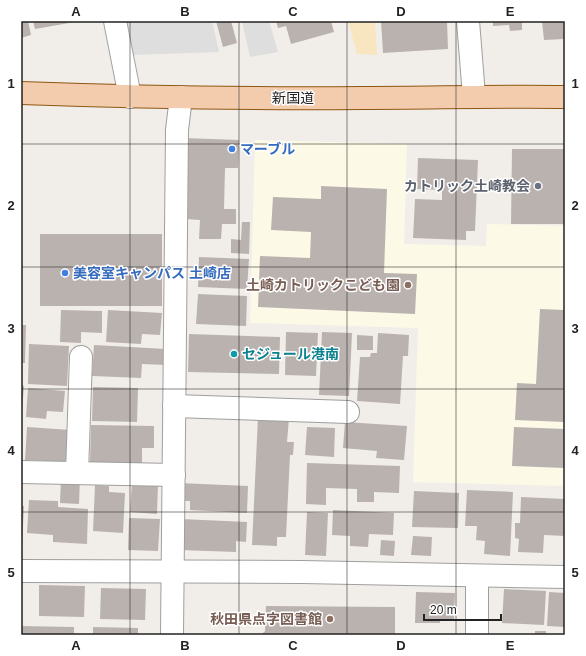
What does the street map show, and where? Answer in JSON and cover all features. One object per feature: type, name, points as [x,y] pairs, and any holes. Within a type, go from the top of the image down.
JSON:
[{"type":"main road","name":"新国道","points":[[21,94],[130,97],[565,97]]},
{"type":"street","points":[[115,21],[130,97]]},
{"type":"street","points":[[468,21],[474,96]]},
{"type":"street","points":[[172,635],[177,130],[181,97]]},
{"type":"street","points":[[77,473],[81,357]]},
{"type":"street","points":[[174,406],[348,412]]},
{"type":"street","points":[[21,472],[174,474]]},
{"type":"street","points":[[21,571],[302,572],[565,577]]},
{"type":"street","points":[[477,576],[477,635]]},
{"type":"shaded area","points":[[125,21],[212,21],[219,52],[132,55]]},
{"type":"shaded area","points":[[242,21],[269,21],[278,52],[250,57]]},
{"type":"shaded area","name":"土崎カトリックこども園","points":[[255,140],[407,144],[404,244],[486,246],[487,224],[565,226],[565,486],[413,482],[418,328],[250,323]]},
{"type":"sand","points":[[348,21],[375,21],[377,55],[357,54]]},
{"type":"building","points":[[21,21],[28,21],[31,35],[21,38]]},
{"type":"building","points":[[33,21],[75,21],[75,22],[35,29]]},
{"type":"building","points":[[216,21],[231,21],[237,43],[223,47]]},
{"type":"building","points":[[276,21],[331,21],[334,32],[291,44],[286,26],[278,28]]},
{"type":"building","points":[[381,21],[447,21],[448,49],[383,53]]},
{"type":"building","points":[[493,21],[522,21],[522,30],[510,31],[509,25],[493,26]]},
{"type":"building","points":[[542,21],[563,21],[564,39],[544,40]]},
{"type":"building","points":[[183,138],[239,140],[238,168],[225,168],[224,209],[236,209],[236,224],[222,224],[221,239],[199,239],[200,220],[185,219]]},
{"type":"building","name":"カトリック土崎教会","points":[[512,149],[565,149],[565,224],[511,224]]},
{"type":"building","points":[[418,158],[478,160],[475,231],[466,231],[466,240],[413,238],[415,199],[442,200],[442,190],[417,189]]},
{"type":"building","points":[[321,186],[387,189],[384,273],[417,274],[415,314],[258,307],[260,256],[310,258],[311,232],[271,230],[273,197],[321,199]]},
{"type":"building","points":[[242,222],[250,222],[249,254],[231,253],[231,239],[241,240]]},
{"type":"building","points":[[40,234],[162,234],[162,306],[40,306]]},
{"type":"building","points":[[199,257],[249,259],[247,289],[198,287]]},
{"type":"building","points":[[198,294],[247,296],[246,326],[196,324]]},
{"type":"building","points":[[540,309],[565,310],[565,422],[515,420],[517,383],[536,384]]},
{"type":"building","points":[[61,310],[102,311],[102,333],[81,332],[81,343],[60,342]]},
{"type":"building","points":[[108,310],[162,313],[160,335],[142,334],[141,344],[106,342]]},
{"type":"building","points":[[21,325],[26,325],[25,363],[21,363]]},
{"type":"building","points":[[286,332],[318,333],[316,376],[285,375]]},
{"type":"building","points":[[322,332],[352,333],[349,396],[319,395]]},
{"type":"building","points":[[378,333],[409,335],[408,356],[403,356],[400,404],[357,401],[360,357],[370,357],[371,353],[377,353]]},
{"type":"building","name":"セジュール港南","points":[[189,334],[280,337],[279,374],[188,372]]},
{"type":"building","points":[[357,335],[373,336],[373,350],[357,350]]},
{"type":"building","points":[[29,344],[69,346],[67,386],[28,384]]},
{"type":"building","points":[[94,345],[166,349],[166,365],[142,364],[141,378],[92,376]]},
{"type":"building","points":[[21,385],[24,386],[22,410],[21,410]]},
{"type":"building","points":[[93,387],[138,388],[137,422],[92,421]]},
{"type":"building","points":[[28,388],[65,391],[63,412],[47,411],[46,419],[26,417]]},
{"type":"building","points":[[258,417],[289,418],[287,442],[294,442],[293,455],[290,455],[286,537],[277,537],[277,546],[252,545]]},
{"type":"building","points":[[345,422],[407,426],[404,460],[376,458],[377,451],[343,448]]},
{"type":"building","points":[[91,425],[154,426],[154,448],[142,448],[142,464],[90,463]]},
{"type":"building","points":[[27,427],[71,430],[69,462],[25,460]]},
{"type":"building","points":[[307,427],[335,428],[334,457],[305,455]]},
{"type":"building","points":[[514,427],[565,429],[565,468],[512,466]]},
{"type":"building","points":[[307,463],[400,466],[399,493],[374,492],[374,502],[357,502],[357,489],[326,488],[326,505],[306,504]]},
{"type":"building","points":[[61,478],[80,478],[79,504],[60,503]]},
{"type":"building","points":[[132,482],[158,482],[157,514],[130,512]]},
{"type":"building","points":[[179,483],[248,486],[247,513],[190,510],[190,501],[178,501]]},
{"type":"building","points":[[95,485],[109,486],[109,492],[125,493],[123,533],[93,531]]},
{"type":"building","points":[[467,490],[513,492],[510,556],[484,554],[485,541],[476,540],[477,526],[465,526]]},
{"type":"building","points":[[414,491],[459,493],[458,528],[412,527]]},
{"type":"building","points":[[521,497],[565,499],[565,536],[544,535],[543,553],[518,552],[519,539],[515,538],[515,523],[520,523]]},
{"type":"building","points":[[29,500],[58,501],[58,507],[88,509],[87,544],[53,542],[53,535],[27,533]]},
{"type":"building","points":[[21,506],[24,506],[22,545],[21,545]]},
{"type":"building","points":[[333,510],[394,513],[393,535],[369,534],[368,547],[350,546],[350,536],[332,535]]},
{"type":"building","points":[[307,512],[328,513],[326,556],[305,555]]},
{"type":"building","points":[[129,518],[160,519],[158,551],[128,550]]},
{"type":"building","points":[[181,519],[247,522],[246,542],[236,541],[236,552],[180,550]]},
{"type":"building","points":[[413,536],[432,537],[431,556],[411,555]]},
{"type":"building","points":[[381,540],[395,541],[394,556],[380,555]]},
{"type":"building","points":[[39,585],[85,586],[84,617],[39,616]]},
{"type":"building","points":[[101,588],[146,589],[145,620],[100,619]]},
{"type":"building","points":[[504,589],[546,591],[544,625],[502,623]]},
{"type":"building","points":[[416,592],[455,593],[454,620],[440,619],[440,623],[415,623]]},
{"type":"building","points":[[549,592],[565,593],[565,627],[547,626]]},
{"type":"building","name":"秋田県点字図書館","points":[[266,606],[395,607],[395,635],[261,635],[265,631]]},
{"type":"building","points":[[21,626],[74,627],[74,635],[21,635]]},
{"type":"building","points":[[93,627],[138,628],[138,635],[93,635]]},
{"type":"building","points":[[535,631],[546,631],[546,635],[535,635]]},
{"type":"place","name":"マーブル","points":[[232,149]]},
{"type":"place","name":"カトリック土崎教会","points":[[538,186]]},
{"type":"place","name":"美容室キャンパス 土崎店","points":[[65,273]]},
{"type":"place","name":"土崎カトリックこども園","points":[[408,285]]},
{"type":"place","name":"セジュール港南","points":[[234,354]]},
{"type":"place","name":"秋田県点字図書館","points":[[330,619]]}]
